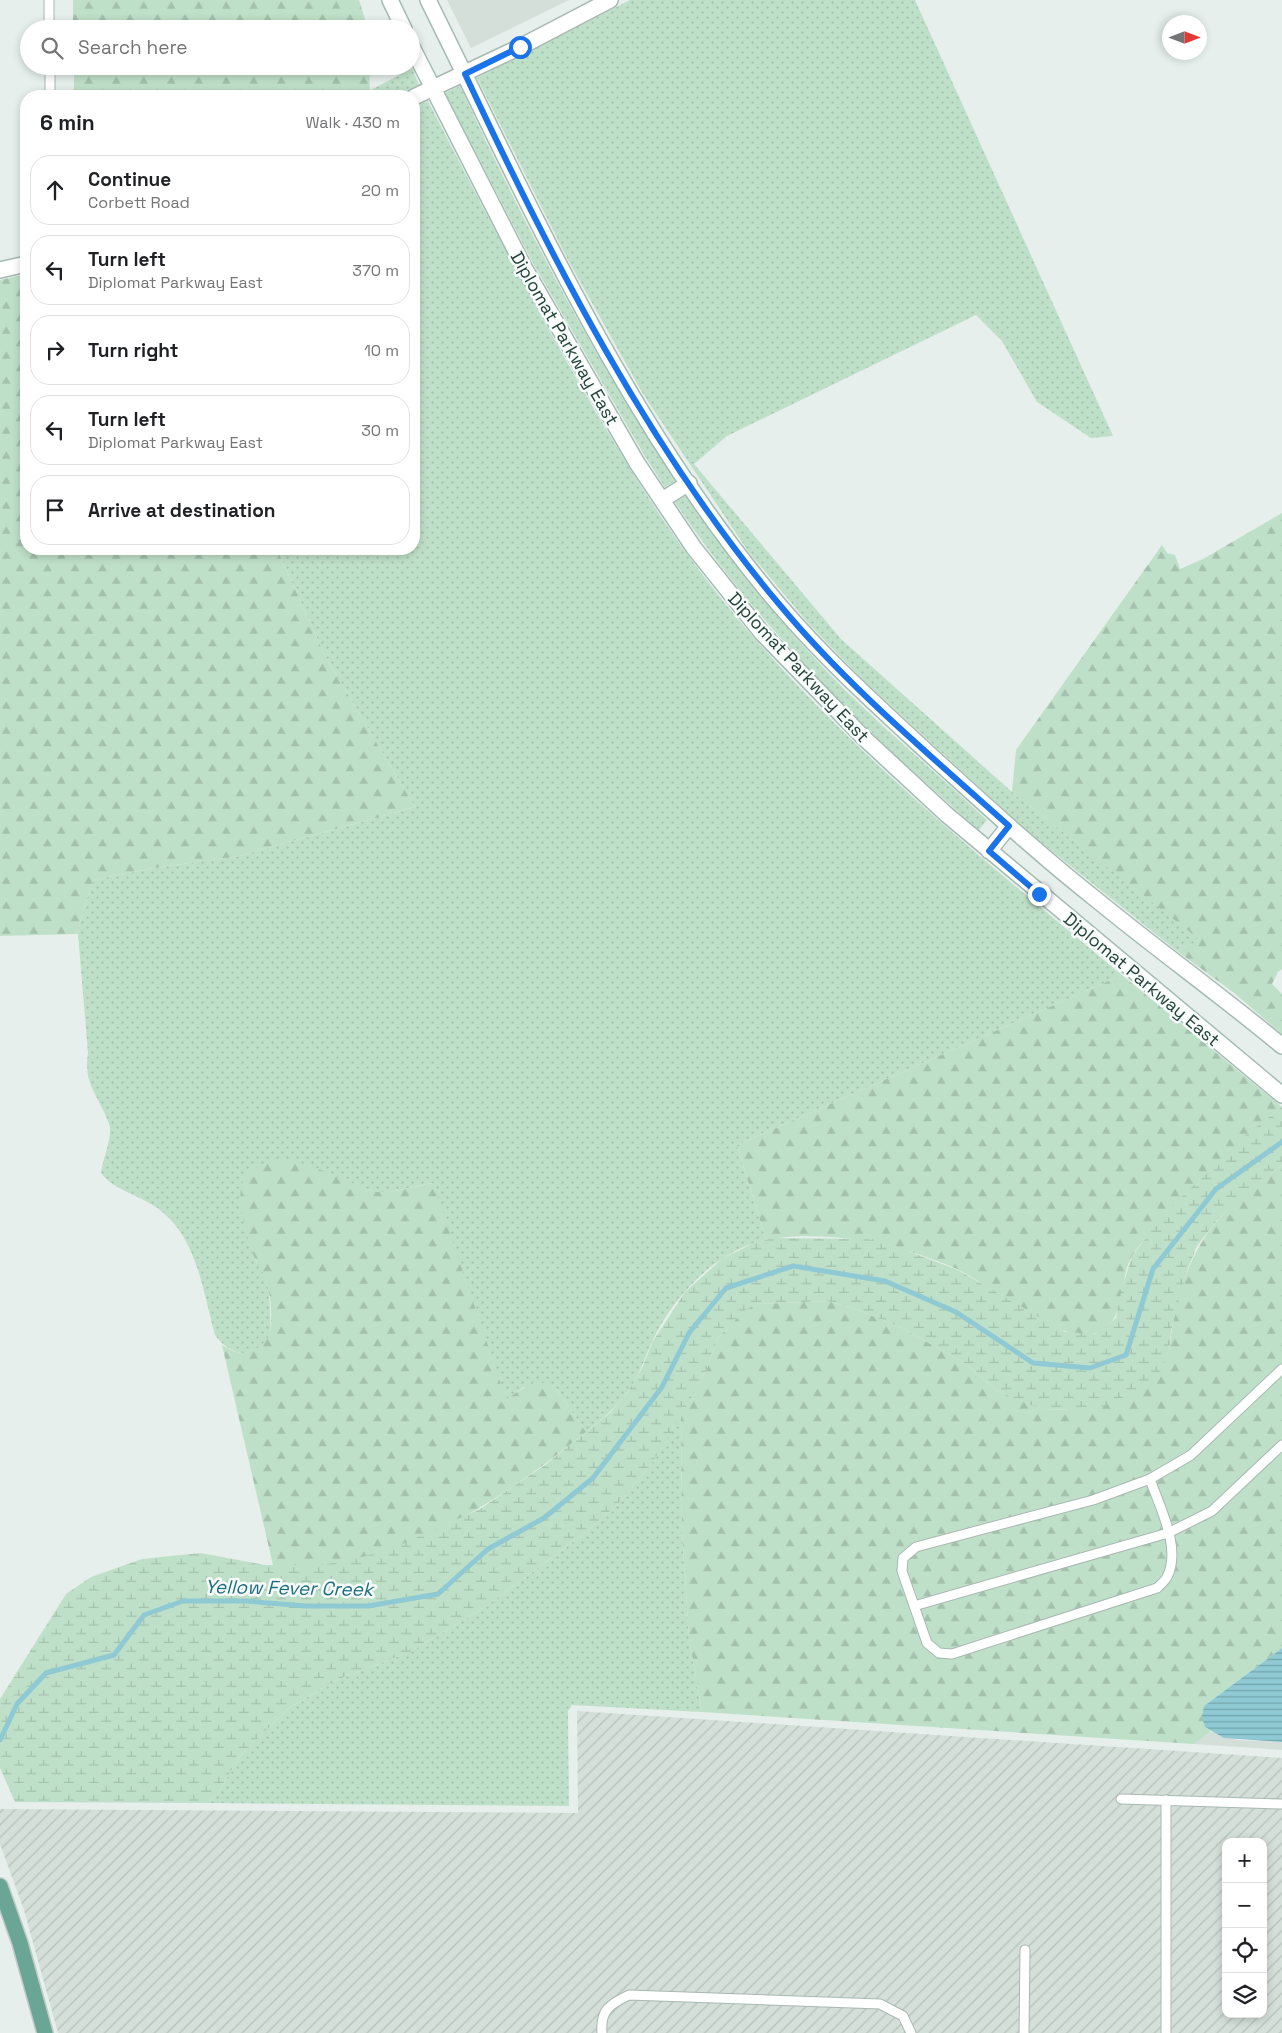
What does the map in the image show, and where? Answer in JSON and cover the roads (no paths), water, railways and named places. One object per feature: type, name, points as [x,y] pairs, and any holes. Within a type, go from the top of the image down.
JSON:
[{"type":"main road","points":[[390,0],[400,20]]},
{"type":"main road","name":"Diplomat Parkway East","points":[[428,0],[559,264],[635,398],[689,483],[740,556],[801,629],[855,686],[1009,826],[1099,903],[1226,999],[1282,1046]]},
{"type":"main road","points":[[420,94],[465,74],[610,0]]},
{"type":"main road","name":"Diplomat Parkway East","points":[[420,64],[525,269],[632,455],[694,548],[762,633],[863,737],[989,851],[1282,1095]]},
{"type":"main road","points":[[0,270],[20,265]]},
{"type":"main road","points":[[662,500],[689,483]]},
{"type":"main road","points":[[989,851],[1009,826]]},
{"type":"main road","points":[[0,1886],[20,1943],[45,2033]]},
{"type":"lane","points":[[49,0],[49,20]]},
{"type":"lane","points":[[50,75],[50,90]]},
{"type":"lane","points":[[1150,1479],[1171,1542],[1172,1562],[1167,1577],[1157,1588],[952,1654],[939,1652],[926,1643],[902,1571],[903,1558],[916,1547],[1094,1500],[1150,1479],[1191,1456],[1282,1369]]},
{"type":"lane","points":[[914,1606],[1168,1533],[1212,1511],[1282,1445]]},
{"type":"lane","points":[[1121,1799],[1282,1804]]},
{"type":"lane","points":[[1166,1800],[1166,2033]]},
{"type":"lane","points":[[1024,2033],[1025,1950]]},
{"type":"lane","points":[[602,2033],[600,2019],[611,2004],[629,1995],[880,2004],[903,2016],[911,2033]]},
{"type":"water","points":[[1282,1648],[1282,1742],[1224,1738],[1205,1727],[1202,1717],[1204,1706]]},
{"type":"waterway","name":"Yellow Fever Creek","points":[[0,1740],[17,1704],[46,1673],[114,1655],[144,1615],[183,1601],[246,1601],[305,1606],[368,1606],[438,1594],[488,1549],[544,1518],[593,1478],[662,1387],[689,1333],[726,1288],[793,1266],[885,1281],[956,1312],[1033,1363],[1090,1368],[1126,1355],[1153,1269],[1216,1189],[1282,1142]]}]
